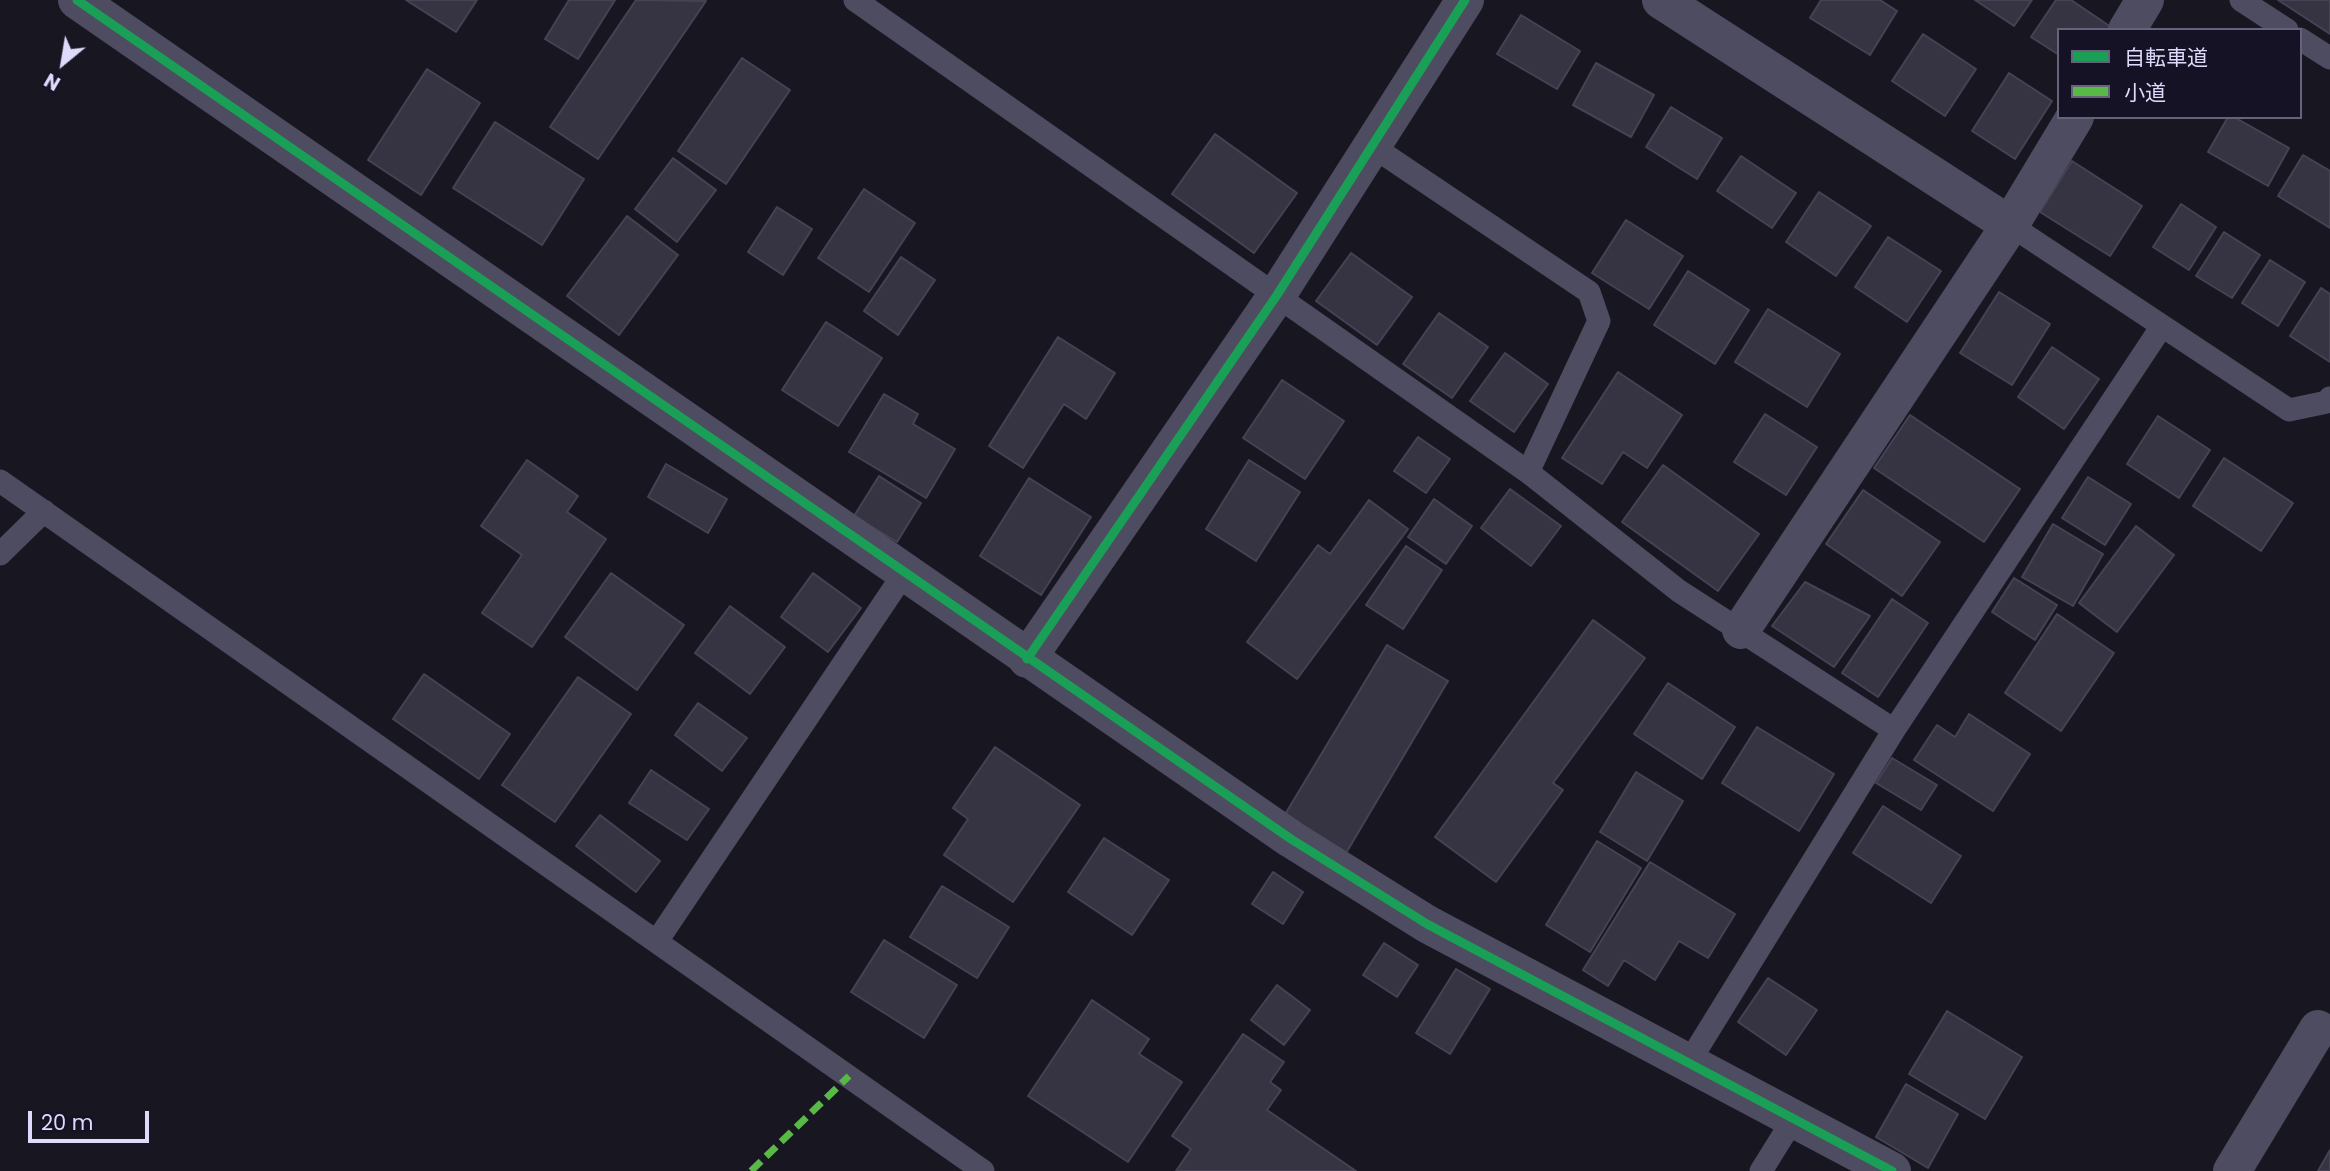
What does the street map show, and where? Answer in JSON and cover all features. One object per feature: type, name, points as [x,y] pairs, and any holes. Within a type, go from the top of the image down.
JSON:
[{"type":"street","points":[[77,0],[1291,839],[1427,924],[1892,1171]]},
{"type":"street","points":[[1027,659],[1278,295],[1465,0]]},
{"type":"street","points":[[1661,0],[2010,225]]},
{"type":"street","points":[[2128,28],[2145,0]]},
{"type":"street","points":[[1741,631],[2010,225],[2074,119]]},
{"type":"street","points":[[2232,1171],[2318,1029]]},
{"type":"lane","points":[[855,0],[1528,472],[1679,591],[1894,730]]},
{"type":"lane","points":[[2241,0],[2284,28]]},
{"type":"lane","points":[[2302,40],[2330,58]]},
{"type":"lane","points":[[1372,146],[1589,292],[1599,321],[1528,472]]},
{"type":"lane","points":[[2010,225],[2290,410],[2327,402],[2330,398]]},
{"type":"lane","points":[[1689,1062],[1894,730],[2162,326]]},
{"type":"lane","points":[[0,481],[983,1171]]},
{"type":"lane","points":[[0,554],[44,511]]},
{"type":"lane","points":[[657,942],[905,572]]},
{"type":"lane","points":[[1761,1171],[1794,1118]]},
{"type":"building","points":[[406,0],[477,0],[456,32]]},
{"type":"building","points":[[569,0],[615,0],[578,59],[545,39]]},
{"type":"building","points":[[636,0],[706,1],[598,159],[550,127]]},
{"type":"building","points":[[1821,0],[1880,0],[1897,11],[1870,55],[1810,18]]},
{"type":"building","points":[[1975,0],[2032,0],[2014,26]]},
{"type":"building","points":[[2056,0],[2071,0],[2111,27],[2057,28],[2057,54],[2031,37]]},
{"type":"building","points":[[2278,0],[2330,0],[2330,34]]},
{"type":"building","points":[[1521,15],[1580,51],[1557,89],[1497,54]]},
{"type":"building","points":[[1923,34],[1976,69],[1945,116],[1892,81]]},
{"type":"building","points":[[742,58],[790,90],[726,184],[678,151]]},
{"type":"building","points":[[1596,63],[1654,95],[1631,137],[1573,105]]},
{"type":"building","points":[[427,69],[480,103],[421,195],[368,160]]},
{"type":"building","points":[[2009,73],[2052,101],[2015,159],[1972,131]]},
{"type":"building","points":[[1671,107],[1722,138],[1697,179],[1646,147]]},
{"type":"building","points":[[2227,119],[2238,119],[2289,148],[2268,186],[2208,152]]},
{"type":"building","points":[[495,122],[584,179],[542,245],[453,188]]},
{"type":"building","points":[[1215,134],[1297,193],[1254,253],[1172,194]]},
{"type":"building","points":[[2303,155],[2330,171],[2330,228],[2278,196]]},
{"type":"building","points":[[1741,156],[1796,193],[1772,228],[1717,191]]},
{"type":"building","points":[[673,158],[716,190],[677,242],[635,209]]},
{"type":"building","points":[[2072,161],[2142,206],[2110,256],[2040,212]]},
{"type":"building","points":[[864,189],[915,223],[869,292],[818,258]]},
{"type":"building","points":[[1819,192],[1871,226],[1836,276],[1786,242]]},
{"type":"building","points":[[2181,204],[2216,227],[2189,270],[2153,247]]},
{"type":"building","points":[[777,207],[812,229],[783,275],[748,252]]},
{"type":"building","points":[[627,216],[678,255],[619,335],[567,296]]},
{"type":"building","points":[[1626,220],[1683,256],[1649,309],[1592,273]]},
{"type":"building","points":[[2224,232],[2260,255],[2232,298],[2196,276]]},
{"type":"building","points":[[1888,237],[1941,271],[1907,322],[1855,287]]},
{"type":"building","points":[[1351,253],[1412,297],[1377,345],[1316,301]]},
{"type":"building","points":[[901,257],[935,280],[898,335],[864,311]]},
{"type":"building","points":[[2270,260],[2305,282],[2278,326],[2242,303]]},
{"type":"building","points":[[1688,271],[1749,310],[1715,364],[1654,325]]},
{"type":"building","points":[[2321,288],[2330,294],[2330,362],[2290,336]]},
{"type":"building","points":[[1999,292],[2050,324],[2012,385],[1960,353]]},
{"type":"building","points":[[1768,309],[1840,354],[1807,407],[1735,362]]},
{"type":"building","points":[[1439,313],[1488,347],[1452,398],[1403,364]]},
{"type":"building","points":[[826,322],[882,358],[838,426],[782,390]]},
{"type":"building","points":[[1058,337],[1115,373],[1086,419],[1064,404],[1023,468],[989,446]]},
{"type":"building","points":[[2052,347],[2099,379],[2064,429],[2018,397]]},
{"type":"building","points":[[1505,353],[1548,384],[1514,432],[1470,401]]},
{"type":"building","points":[[1618,372],[1682,415],[1647,468],[1623,452],[1602,484],[1562,458]]},
{"type":"building","points":[[1282,380],[1344,421],[1305,479],[1243,438]]},
{"type":"building","points":[[884,394],[918,414],[913,424],[955,449],[926,498],[849,452]]},
{"type":"building","points":[[1765,414],[1817,447],[1786,495],[1734,462]]},
{"type":"building","points":[[1910,415],[2020,489],[1984,542],[1874,468]]},
{"type":"building","points":[[2158,416],[2210,450],[2179,498],[2127,464]]},
{"type":"building","points":[[1418,437],[1450,459],[1426,493],[1394,471]]},
{"type":"building","points":[[2224,458],[2293,503],[2261,551],[2193,506]]},
{"type":"building","points":[[527,460],[578,496],[567,512],[606,539],[532,647],[482,613],[522,555],[481,526]]},
{"type":"building","points":[[1249,460],[1300,492],[1256,561],[1206,529]]},
{"type":"building","points":[[666,464],[727,499],[708,533],[648,497]]},
{"type":"building","points":[[1663,465],[1759,534],[1718,591],[1622,522]]},
{"type":"building","points":[[879,476],[921,503],[897,542],[854,516]]},
{"type":"building","points":[[2088,477],[2131,504],[2105,545],[2062,518]]},
{"type":"building","points":[[1029,478],[1091,517],[1041,595],[980,556]]},
{"type":"building","points":[[1510,489],[1561,526],[1531,566],[1481,528]]},
{"type":"building","points":[[1863,490],[1940,542],[1902,596],[1826,544]]},
{"type":"building","points":[[1434,499],[1472,526],[1446,564],[1408,537]]},
{"type":"building","points":[[1369,500],[1408,529],[1297,679],[1247,642],[1318,545],[1330,554]]},
{"type":"building","points":[[2053,524],[2103,554],[2073,606],[2022,577]]},
{"type":"building","points":[[2136,526],[2174,555],[2117,632],[2079,603]]},
{"type":"building","points":[[1406,546],[1442,570],[1403,629],[1366,605]]},
{"type":"building","points":[[611,573],[684,625],[637,690],[565,637]]},
{"type":"building","points":[[813,573],[861,608],[828,652],[781,617]]},
{"type":"building","points":[[2014,578],[2057,605],[2035,640],[1992,612]]},
{"type":"building","points":[[1805,582],[1870,616],[1834,667],[1772,626]]},
{"type":"building","points":[[1892,599],[1928,623],[1878,697],[1842,673]]},
{"type":"building","points":[[730,606],[785,647],[750,694],[695,653]]},
{"type":"building","points":[[2057,614],[2114,653],[2061,731],[2005,693]]},
{"type":"building","points":[[1593,620],[1645,658],[1553,783],[1563,790],[1496,882],[1435,837]]},
{"type":"building","points":[[1387,645],[1448,681],[1346,853],[1284,816]]},
{"type":"building","points":[[424,674],[510,734],[479,779],[393,719]]},
{"type":"building","points":[[578,677],[631,714],[555,822],[502,785]]},
{"type":"building","points":[[1668,683],[1735,727],[1702,779],[1634,734]]},
{"type":"building","points":[[698,703],[747,738],[722,771],[675,735]]},
{"type":"building","points":[[1969,714],[2030,754],[1993,811],[1914,760],[1937,725],[1955,737]]},
{"type":"building","points":[[1757,727],[1834,774],[1799,831],[1722,783]]},
{"type":"building","points":[[995,747],[1080,805],[1013,902],[944,855],[968,819],[953,808]]},
{"type":"building","points":[[1892,758],[1937,785],[1921,810],[1876,783]]},
{"type":"building","points":[[651,770],[709,809],[687,840],[629,803]]},
{"type":"building","points":[[1636,772],[1683,801],[1647,861],[1600,832]]},
{"type":"building","points":[[1883,806],[1961,856],[1931,903],[1853,853]]},
{"type":"building","points":[[600,815],[660,861],[636,892],[576,846]]},
{"type":"building","points":[[1104,838],[1169,880],[1132,935],[1068,892]]},
{"type":"building","points":[[1597,841],[1641,868],[1590,952],[1546,925]]},
{"type":"building","points":[[1650,862],[1735,914],[1708,958],[1679,941],[1655,980],[1624,960],[1608,986],[1583,970]]},
{"type":"building","points":[[1273,872],[1303,892],[1283,924],[1252,904]]},
{"type":"building","points":[[942,886],[1009,927],[977,978],[910,937]]},
{"type":"building","points":[[884,940],[957,985],[924,1038],[851,992]]},
{"type":"building","points":[[1384,943],[1418,965],[1397,997],[1363,975]]},
{"type":"building","points":[[1456,969],[1490,989],[1450,1054],[1416,1033]]},
{"type":"building","points":[[1768,978],[1817,1010],[1786,1055],[1738,1022]]},
{"type":"building","points":[[1277,985],[1310,1010],[1284,1045],[1251,1020]]},
{"type":"building","points":[[1092,1000],[1149,1039],[1139,1054],[1182,1082],[1128,1162],[1028,1096]]},
{"type":"building","points":[[1947,1011],[2022,1057],[1985,1119],[1909,1074]]},
{"type":"building","points":[[1243,1034],[1284,1062],[1270,1082],[1281,1090],[1267,1110],[1356,1171],[1176,1171],[1191,1149],[1172,1136]]},
{"type":"building","points":[[1906,1084],[1958,1114],[1928,1168],[1876,1137]]},
{"type":"building","points":[[2330,1150],[2330,1171],[2318,1171]]},
{"type":"marked path","points":[[751,1171],[849,1076]]},
{"type":"cycle path","points":[[77,0],[1291,839],[1427,924],[1892,1171]]},
{"type":"cycle path","points":[[1027,659],[1277,295],[1465,0]]}]
